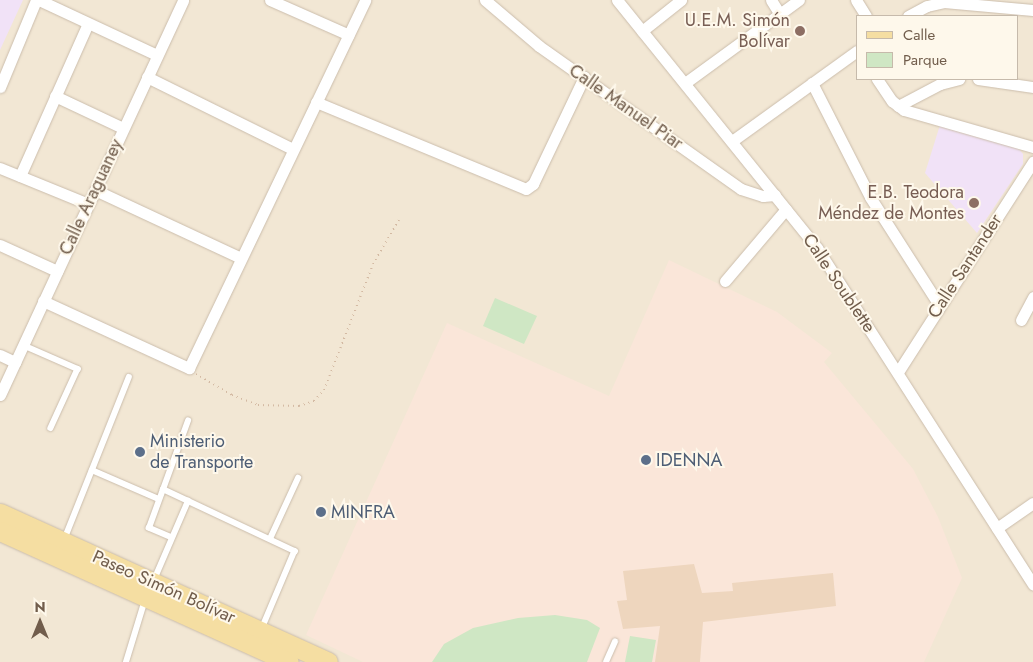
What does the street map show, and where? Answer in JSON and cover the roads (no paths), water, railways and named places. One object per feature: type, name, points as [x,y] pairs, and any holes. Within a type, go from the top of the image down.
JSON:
[{"type":"main road","name":"Paseo Simón Bolívar","points":[[0,513],[63,542],[289,662]]},
{"type":"main road","name":"Paseo Simón Bolívar","points":[[0,531],[261,631],[328,662]]},
{"type":"street","points":[[0,87],[38,0],[157,55]]},
{"type":"street","name":"Calle Araguaney","points":[[0,395],[183,0]]},
{"type":"street","points":[[270,0],[349,35]]},
{"type":"street","points":[[44,301],[189,368],[366,0]]},
{"type":"street","name":"Calle Manuel Piar","points":[[485,0],[539,46],[741,189],[763,196],[775,195]]},
{"type":"street","name":"Calle Soublette","points":[[617,0],[775,195],[839,279],[1033,585]]},
{"type":"street","points":[[642,31],[681,0]]},
{"type":"street","points":[[771,0],[778,14]]},
{"type":"street","points":[[684,83],[799,0]]},
{"type":"street","points":[[856,0],[865,15]]},
{"type":"street","points":[[910,15],[935,4],[972,2],[1033,10]]},
{"type":"street","points":[[20,176],[88,23]]},
{"type":"street","points":[[732,141],[856,52]]},
{"type":"street","points":[[316,102],[526,189],[533,184],[584,77]]},
{"type":"street","points":[[147,78],[293,149]]},
{"type":"street","points":[[878,80],[898,106],[1033,147]]},
{"type":"street","points":[[898,106],[940,84],[955,80]]},
{"type":"street","points":[[985,80],[1033,87]]},
{"type":"street","points":[[812,83],[870,197],[940,305]]},
{"type":"street","points":[[55,96],[123,128]]},
{"type":"street","name":"Calle Santander","points":[[898,372],[940,305],[1030,174],[1033,162]]},
{"type":"street","points":[[0,182],[3,169],[88,204]]},
{"type":"street","points":[[95,190],[241,258]]},
{"type":"street","points":[[725,281],[786,209]]},
{"type":"street","points":[[0,245],[57,271]]},
{"type":"street","points":[[1021,320],[1033,297]]},
{"type":"street","points":[[0,355],[15,362]]},
{"type":"street","points":[[997,528],[1033,503]]},
{"type":"lane","points":[[23,345],[78,369],[51,428]]},
{"type":"lane","points":[[63,542],[129,377]]},
{"type":"lane","points":[[172,538],[149,528],[188,421]]},
{"type":"lane","points":[[92,470],[160,499]]},
{"type":"lane","points":[[270,540],[298,478]]},
{"type":"lane","points":[[163,490],[295,551],[261,631]]},
{"type":"lane","points":[[126,662],[149,589],[188,501]]},
{"type":"lane","points":[[606,662],[615,642]]},
{"type":"place","name":"U.E.M. Simón Bolívar","points":[[800,31]]},
{"type":"place","name":"E.B. Teodora Méndez de Montes","points":[[974,203]]},
{"type":"place","name":"Ministerio de Transporte","points":[[140,452]]},
{"type":"place","name":"IDENNA","points":[[646,460]]},
{"type":"place","name":"MINFRA","points":[[321,512]]}]
